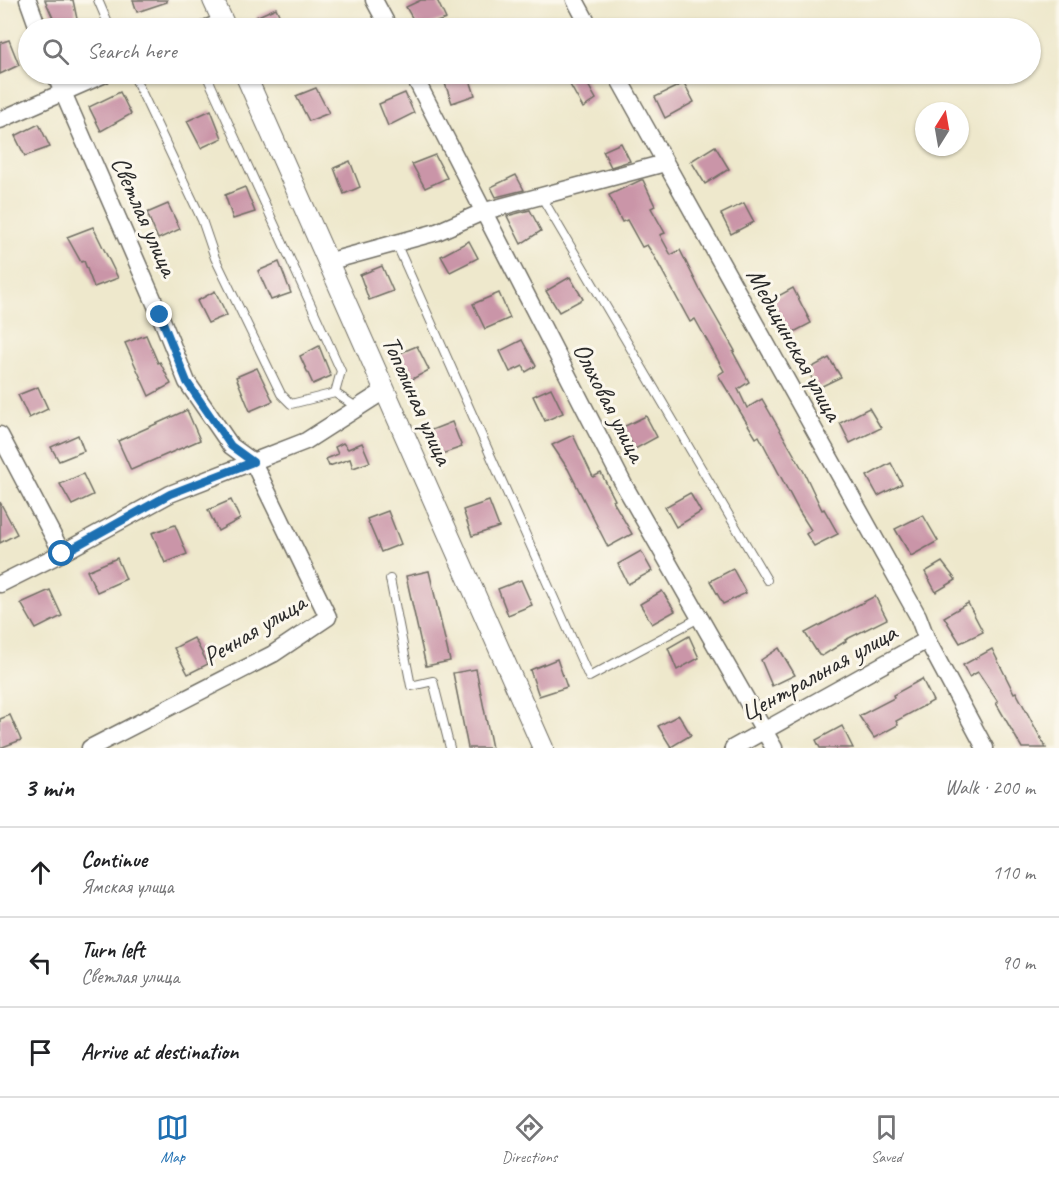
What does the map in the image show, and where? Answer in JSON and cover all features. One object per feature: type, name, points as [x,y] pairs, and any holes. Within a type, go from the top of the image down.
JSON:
[{"type":"street","points":[[28,0],[34,18]]},
{"type":"street","points":[[213,0],[216,18]]},
{"type":"street","points":[[374,0],[384,18]]},
{"type":"street","points":[[574,0],[584,18]]},
{"type":"street","name":"Светлая улица","points":[[59,84],[187,382],[231,446],[253,462]]},
{"type":"street","points":[[0,120],[81,84]]},
{"type":"street","name":"Тополиная улица","points":[[249,84],[543,748]]},
{"type":"street","name":"Ольховая улица","points":[[418,84],[624,485],[774,748]]},
{"type":"street","name":"Медицинская улица","points":[[621,84],[918,616],[927,640],[985,748]]},
{"type":"street","points":[[327,262],[437,232],[485,211],[665,163]]},
{"type":"street","points":[[0,584],[62,554],[170,494],[306,441],[384,391]]},
{"type":"street","points":[[0,435],[62,554]]},
{"type":"street","name":"Речная улица","points":[[90,748],[273,654],[327,617],[253,462]]},
{"type":"street","name":"Центральная улица","points":[[733,748],[927,640]]},
{"type":"lane","points":[[98,0],[106,18]]},
{"type":"lane","points":[[138,84],[202,220],[215,258],[281,394],[291,404],[335,393],[358,408]]},
{"type":"lane","points":[[211,84],[341,371],[335,393]]},
{"type":"lane","points":[[541,196],[766,580]]},
{"type":"lane","points":[[396,243],[589,677],[699,618]]},
{"type":"lane","points":[[390,579],[411,686],[433,681],[450,748]]},
{"type":"building","points":[[45,0],[73,0],[77,18],[53,18]]},
{"type":"building","points":[[133,0],[167,0],[167,2],[137,12]]},
{"type":"building","points":[[421,0],[437,0],[446,18],[412,18],[406,7]]},
{"type":"building","points":[[276,8],[280,18],[256,18]]},
{"type":"building","points":[[9,40],[18,65],[0,74],[0,43]]},
{"type":"building","points":[[445,84],[471,84],[475,95],[452,103]]},
{"type":"building","points":[[570,84],[588,84],[596,99],[583,108]]},
{"type":"building","points":[[685,84],[694,102],[665,118],[655,97]]},
{"type":"building","points":[[316,88],[329,113],[309,121],[296,96]]},
{"type":"building","points":[[120,92],[131,114],[101,131],[89,107]]},
{"type":"building","points":[[405,93],[414,113],[388,126],[379,104]]},
{"type":"building","points":[[211,110],[222,138],[201,148],[187,121]]},
{"type":"building","points":[[39,124],[50,147],[25,156],[15,136]]},
{"type":"building","points":[[621,143],[630,161],[611,167],[603,151]]},
{"type":"building","points":[[715,146],[729,169],[705,184],[691,161]]},
{"type":"building","points":[[435,155],[447,178],[425,188],[412,164]]},
{"type":"building","points":[[350,161],[360,187],[344,194],[334,168]]},
{"type":"building","points":[[516,175],[524,190],[496,197],[491,187]]},
{"type":"building","points":[[641,180],[655,206],[651,208],[665,233],[660,235],[671,255],[680,250],[735,351],[733,352],[749,382],[738,389],[747,408],[762,399],[804,472],[822,510],[824,509],[838,534],[814,546],[806,534],[811,530],[759,436],[756,438],[718,375],[724,371],[695,319],[690,322],[647,245],[642,247],[627,220],[622,222],[609,195]]},
{"type":"building","points":[[245,187],[255,212],[233,219],[225,195]]},
{"type":"building","points":[[744,203],[754,222],[731,234],[721,214]]},
{"type":"building","points":[[168,204],[180,229],[158,239],[147,213]]},
{"type":"building","points":[[530,210],[541,231],[521,244],[507,216]]},
{"type":"building","points":[[93,227],[118,278],[94,287],[84,261],[81,262],[67,237]]},
{"type":"building","points":[[469,241],[478,258],[450,272],[441,256]]},
{"type":"building","points":[[279,262],[291,293],[271,300],[258,271]]},
{"type":"building","points":[[382,266],[393,291],[369,300],[360,275]]},
{"type":"building","points":[[570,277],[583,299],[559,312],[546,291]]},
{"type":"building","points":[[793,288],[811,323],[790,334],[771,300]]},
{"type":"building","points":[[215,291],[227,315],[208,323],[197,301]]},
{"type":"building","points":[[499,293],[510,318],[485,329],[473,304]]},
{"type":"building","points":[[146,335],[158,363],[160,362],[171,384],[149,396],[125,343]]},
{"type":"building","points":[[522,340],[536,366],[526,372],[523,366],[510,372],[500,351]]},
{"type":"building","points":[[319,346],[331,376],[313,384],[300,356]]},
{"type":"building","points":[[417,346],[429,370],[409,381],[395,355]]},
{"type":"building","points":[[829,358],[841,377],[818,388],[807,370]]},
{"type":"building","points":[[257,368],[273,401],[250,411],[236,377]]},
{"type":"building","points":[[38,387],[48,409],[29,418],[18,395]]},
{"type":"building","points":[[551,388],[563,413],[545,421],[533,396]]},
{"type":"building","points":[[869,408],[881,428],[850,443],[840,423]]},
{"type":"building","points":[[187,410],[200,440],[131,470],[118,441]]},
{"type":"building","points":[[646,416],[657,437],[635,449],[623,427]]},
{"type":"building","points":[[452,422],[462,447],[436,456],[429,431]]},
{"type":"building","points":[[78,435],[84,451],[59,461],[51,447]]},
{"type":"building","points":[[573,435],[593,477],[601,473],[615,500],[613,501],[632,534],[608,547],[568,469],[552,445]]},
{"type":"building","points":[[343,443],[348,449],[362,443],[370,462],[353,468],[350,459],[329,466],[326,459],[338,454],[335,447]]},
{"type":"building","points":[[891,463],[902,484],[878,496],[867,476]]},
{"type":"building","points":[[83,474],[93,495],[72,505],[60,484]]},
{"type":"building","points":[[690,493],[701,512],[676,527],[665,507]]},
{"type":"building","points":[[231,500],[240,519],[218,531],[208,510]]},
{"type":"building","points":[[489,501],[499,527],[472,536],[463,510]]},
{"type":"building","points":[[0,502],[17,534],[0,543]]},
{"type":"building","points":[[388,511],[401,544],[381,552],[367,519]]},
{"type":"building","points":[[923,515],[938,541],[911,556],[895,529]]},
{"type":"building","points":[[175,525],[187,554],[165,563],[152,533]]},
{"type":"building","points":[[641,551],[652,571],[628,584],[618,564]]},
{"type":"building","points":[[117,558],[126,579],[97,592],[87,571]]},
{"type":"building","points":[[942,562],[956,580],[936,592],[925,572]]},
{"type":"building","points":[[733,569],[746,593],[723,604],[710,581]]},
{"type":"building","points":[[429,571],[450,661],[426,666],[406,576]]},
{"type":"building","points":[[521,580],[532,605],[508,615],[498,589]]},
{"type":"building","points":[[50,590],[62,616],[36,629],[21,603]]},
{"type":"building","points":[[662,591],[675,611],[652,624],[640,604]]},
{"type":"building","points":[[875,596],[887,619],[845,640],[822,656],[819,655],[805,633]]},
{"type":"building","points":[[968,603],[983,632],[960,643],[944,617]]},
{"type":"building","points":[[689,636],[699,658],[677,670],[668,648]]},
{"type":"building","points":[[194,638],[208,664],[188,674],[174,648]]},
{"type":"building","points":[[779,648],[795,675],[772,686],[761,660]]},
{"type":"building","points":[[992,649],[1046,748],[1022,748],[996,703],[998,702],[978,672],[969,677],[963,665]]},
{"type":"building","points":[[557,659],[567,687],[539,696],[530,670]]},
{"type":"building","points":[[476,669],[492,748],[468,748],[453,673]]},
{"type":"building","points":[[922,679],[933,701],[896,721],[898,725],[874,738],[859,716],[894,698],[893,695]]},
{"type":"building","points":[[10,715],[21,740],[0,748],[0,719]]},
{"type":"building","points":[[679,715],[691,735],[671,747],[658,726]]},
{"type":"building","points":[[842,726],[853,748],[820,748],[816,740]]},
{"type":"route","points":[[62,554],[170,494],[253,462],[231,446],[187,382],[160,315]]}]
